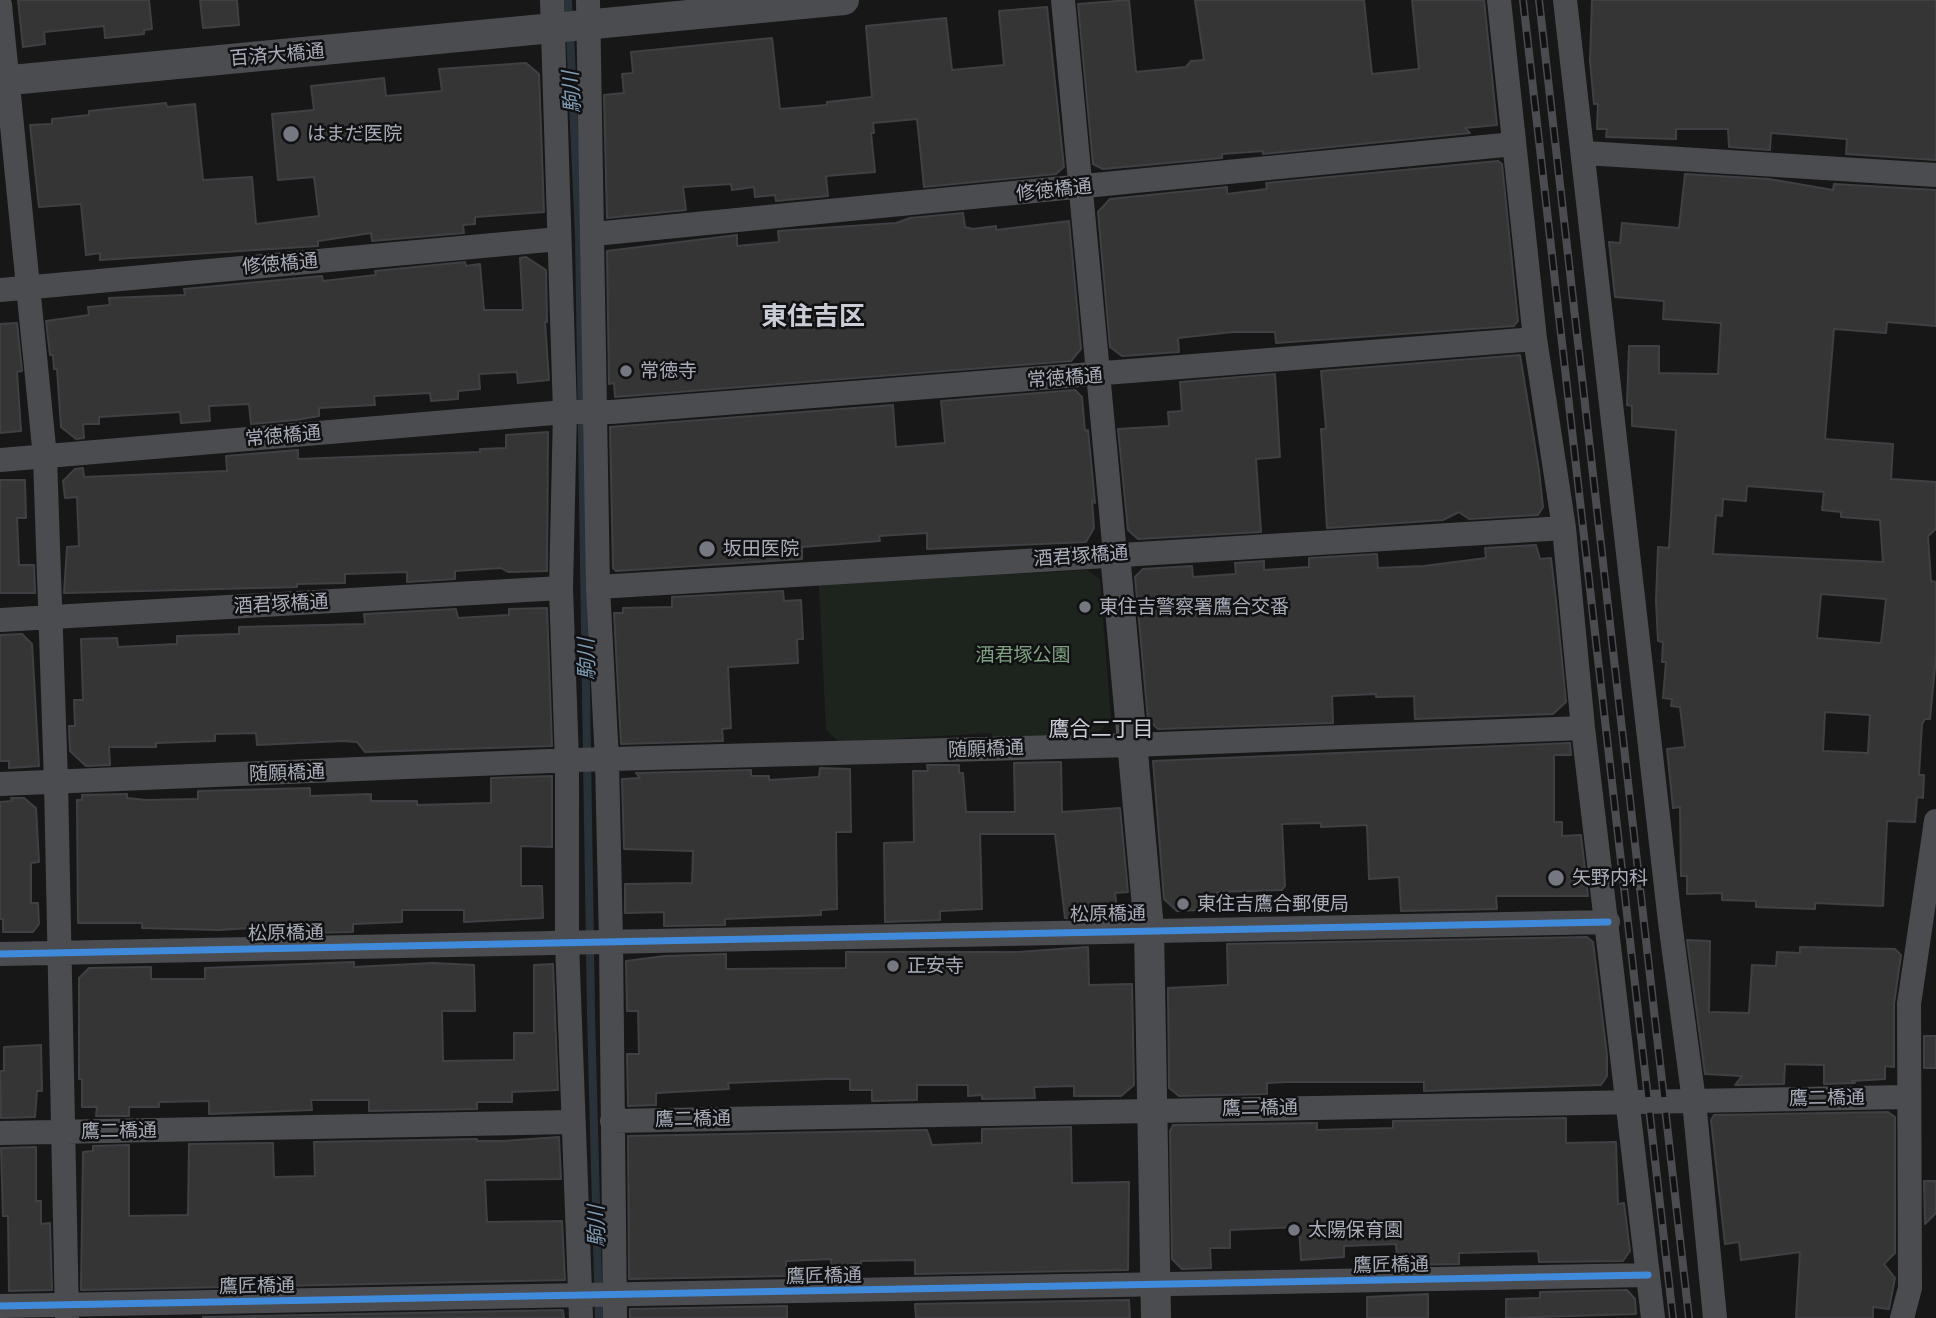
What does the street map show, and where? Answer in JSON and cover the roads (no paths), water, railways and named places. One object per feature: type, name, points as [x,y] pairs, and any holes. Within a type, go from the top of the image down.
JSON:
[{"type":"street","points":[[614,1303],[609,942],[598,587],[594,234],[588,17],[845,0]]},
{"type":"street","points":[[1063,0],[1149,929],[1150,1109],[1156,1318]]},
{"type":"street","points":[[1499,0],[1535,339],[1564,528],[1583,728],[1653,1318]]},
{"type":"street","points":[[1565,0],[1585,153],[1670,922],[1694,1101],[1715,1318]]},
{"type":"street","points":[[0,5],[4,81],[30,287],[45,457],[56,782],[67,1311]]},
{"type":"street","name":"百済大橋通","points":[[4,81],[588,17]]},
{"type":"street","points":[[553,19],[566,411],[561,588],[570,761],[573,1122],[581,1304]]},
{"type":"street","name":"修徳橋通","points":[[594,234],[1514,144]]},
{"type":"street","points":[[1585,153],[1936,175]]},
{"type":"street","name":"修徳橋通","points":[[0,290],[559,239]]},
{"type":"street","name":"常徳橋通","points":[[0,460],[566,411],[596,412],[1099,375],[1535,339]]},
{"type":"street","name":"酒君塚橋通","points":[[598,587],[1564,528]]},
{"type":"street","name":"酒君塚橋通","points":[[0,620],[561,588]]},
{"type":"street","name":"随願橋通","points":[[0,784],[570,761],[1132,746],[1583,728]]},
{"type":"street","points":[[1902,1318],[1910,1288],[1909,1004],[1936,821]]},
{"type":"street","name":"松原橋通","points":[[0,954],[1149,929],[1608,922]]},
{"type":"street","name":"鷹二橋通","points":[[612,1121],[1908,1097]]},
{"type":"street","name":"鷹二橋通","points":[[0,1133],[573,1122]]},
{"type":"street","name":"鷹匠橋通","points":[[0,1306],[67,1311],[581,1304],[1155,1286],[1648,1275]]},
{"type":"waterway","name":"駒川","points":[[568,0],[569,20]]},
{"type":"waterway","name":"駒川","points":[[570,33],[579,237],[591,1014],[599,1318]]},
{"type":"railway","points":[[1523,0],[1673,1318]]},
{"type":"railway","points":[[1539,0],[1689,1318]]},
{"type":"place","name":"はまだ医院","points":[[291,134]]},
{"type":"place","name":"常徳寺","points":[[626,371]]},
{"type":"place","name":"坂田医院","points":[[707,549]]},
{"type":"place","name":"東住吉警察署鷹合交番","points":[[1085,607]]},
{"type":"place","name":"矢野内科","points":[[1556,878]]},
{"type":"place","name":"東住吉鷹合郵便局","points":[[1183,904]]},
{"type":"place","name":"正安寺","points":[[893,966]]},
{"type":"place","name":"太陽保育園","points":[[1294,1230]]},
{"type":"district","name":"東住吉区","points":[[813,317]]},
{"type":"district","name":"鷹合二丁目","points":[[1101,729]]},
{"type":"park label","name":"酒君塚公園","points":[[1023,655]]}]
